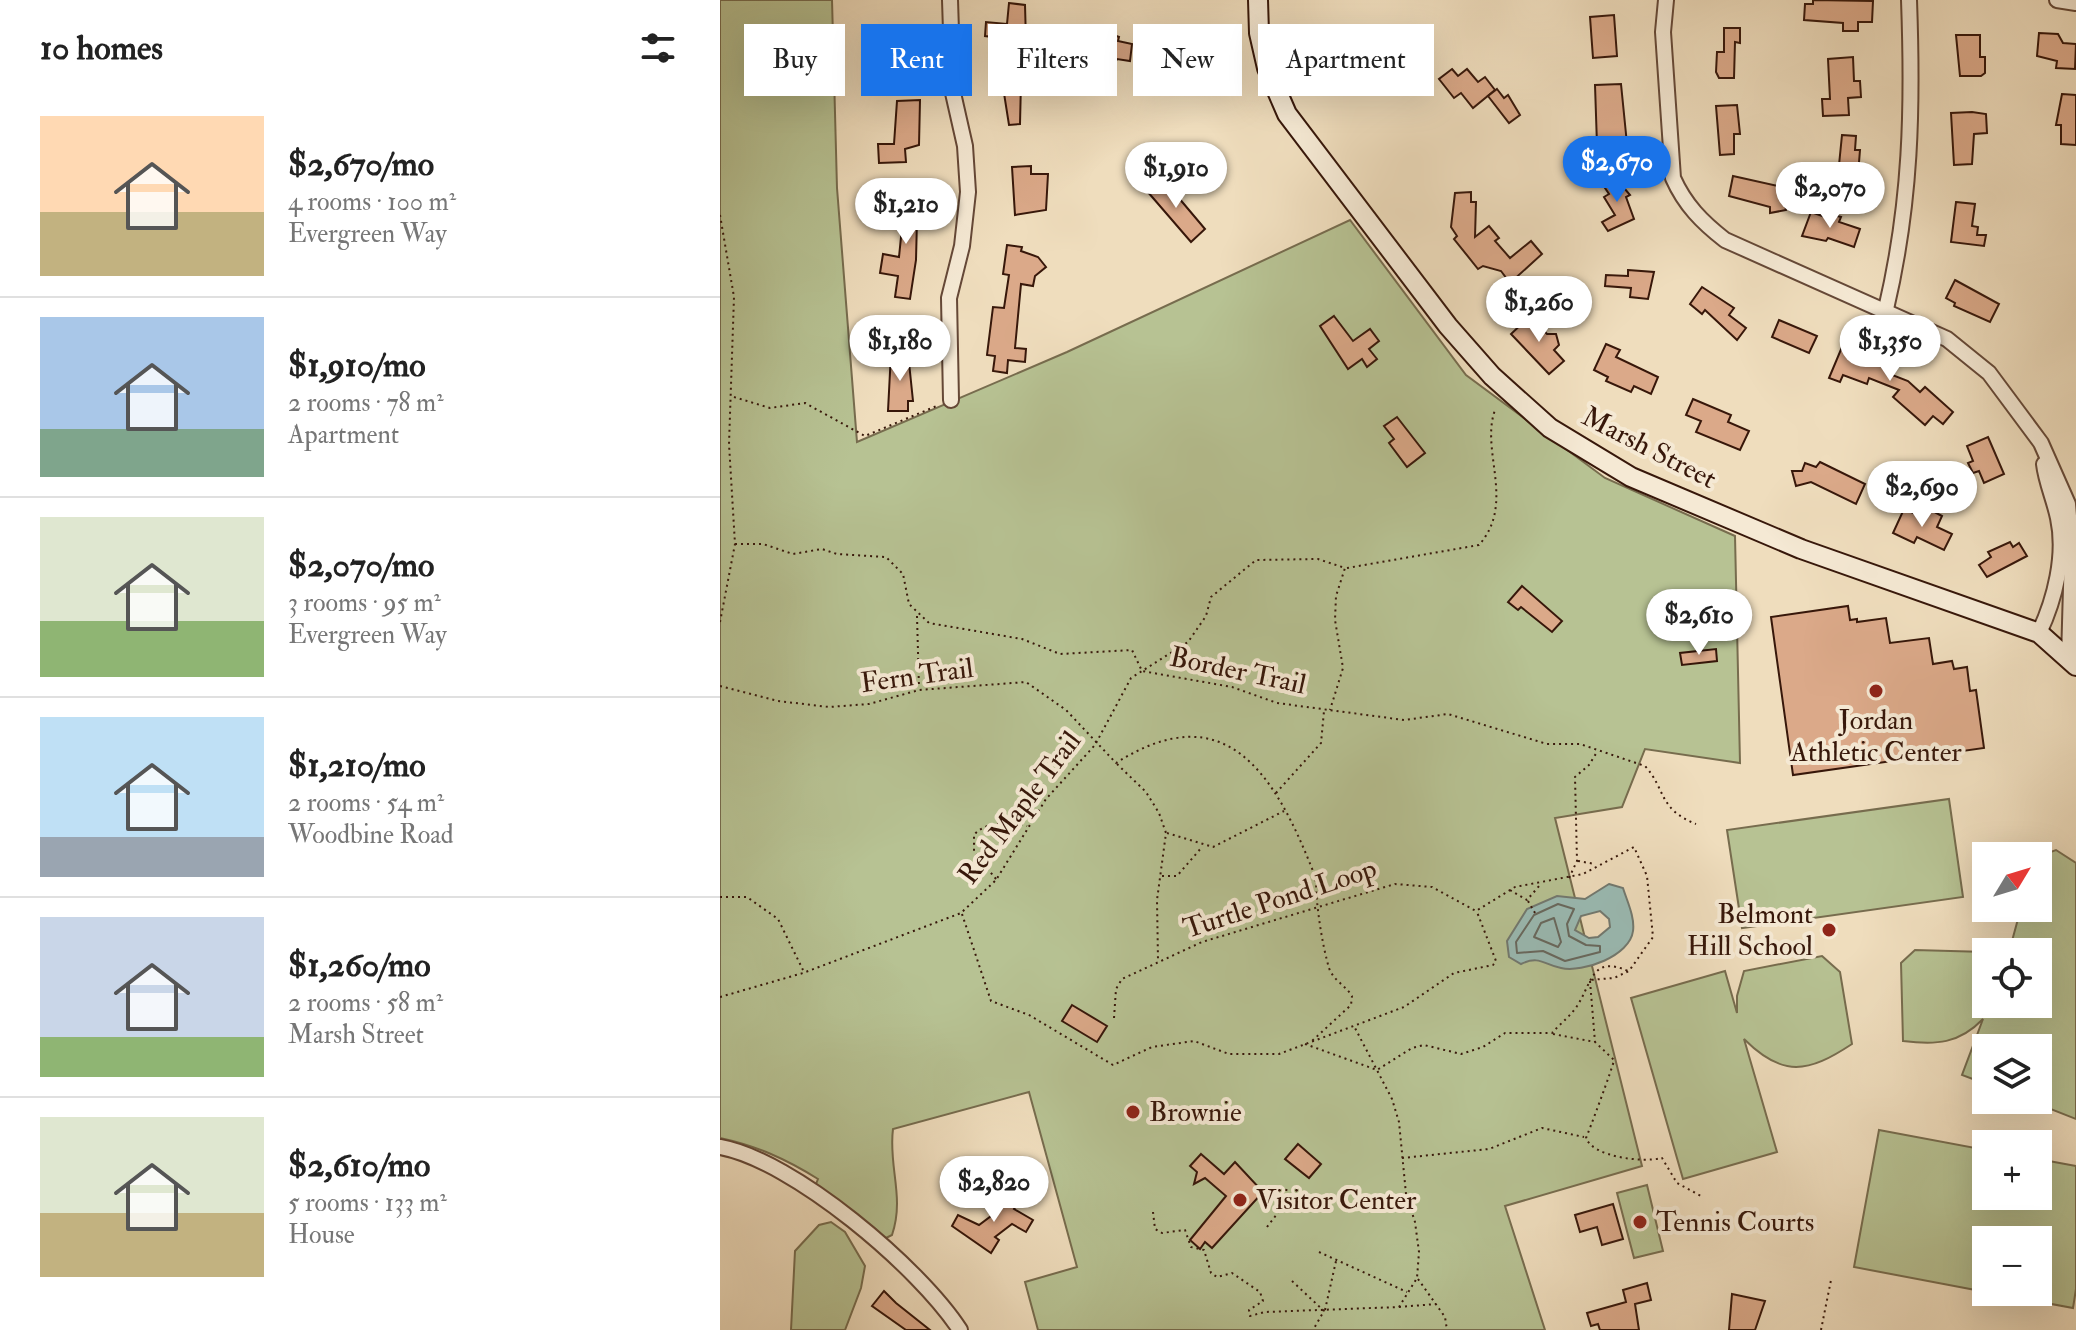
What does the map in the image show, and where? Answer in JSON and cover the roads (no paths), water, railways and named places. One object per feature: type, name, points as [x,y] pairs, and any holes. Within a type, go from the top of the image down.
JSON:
[{"type":"street","points":[[950,0],[953,93],[965,146],[968,192],[962,246],[949,298],[951,400]]},
{"type":"street","points":[[950,22],[957,0]]},
{"type":"street","name":"Marsh Street","points":[[1258,0],[1259,33],[1267,68],[1287,114],[1448,326],[1492,376],[1550,428],[1631,477],[1787,543],[2039,633],[2073,662]]},
{"type":"street","points":[[1666,0],[1663,32],[1673,178],[1682,198],[1704,224],[1725,240],[1886,309],[1947,339],[1989,373],[2041,443],[2068,504],[2072,552],[2073,662]]},
{"type":"street","points":[[1886,309],[1899,258],[1910,173],[1909,0]]},
{"type":"street","points":[[2057,0],[2076,3]]},
{"type":"street","points":[[2039,633],[2055,589],[2060,548],[2059,521],[2041,443]]},
{"type":"street","points":[[720,1147],[767,1164],[812,1191],[875,1240],[925,1287],[960,1330]]},
{"type":"water","points":[[1609,884],[1623,888],[1632,915],[1633,931],[1624,948],[1615,955],[1593,965],[1570,969],[1538,961],[1521,964],[1509,957],[1507,941],[1527,909],[1557,896],[1585,899]],"holes":[[[1600,911],[1609,919],[1610,927],[1598,937],[1589,938],[1575,930],[1581,916]]]},
{"type":"place","name":"Jordan Athletic Center","points":[[1876,691]]},
{"type":"place","name":"Belmont Hill School","points":[[1829,930]]},
{"type":"place","name":"Brownie","points":[[1133,1112]]},
{"type":"place","name":"Visitor Center","points":[[1240,1200]]},
{"type":"place","name":"Tennis Courts","points":[[1640,1222]]}]
